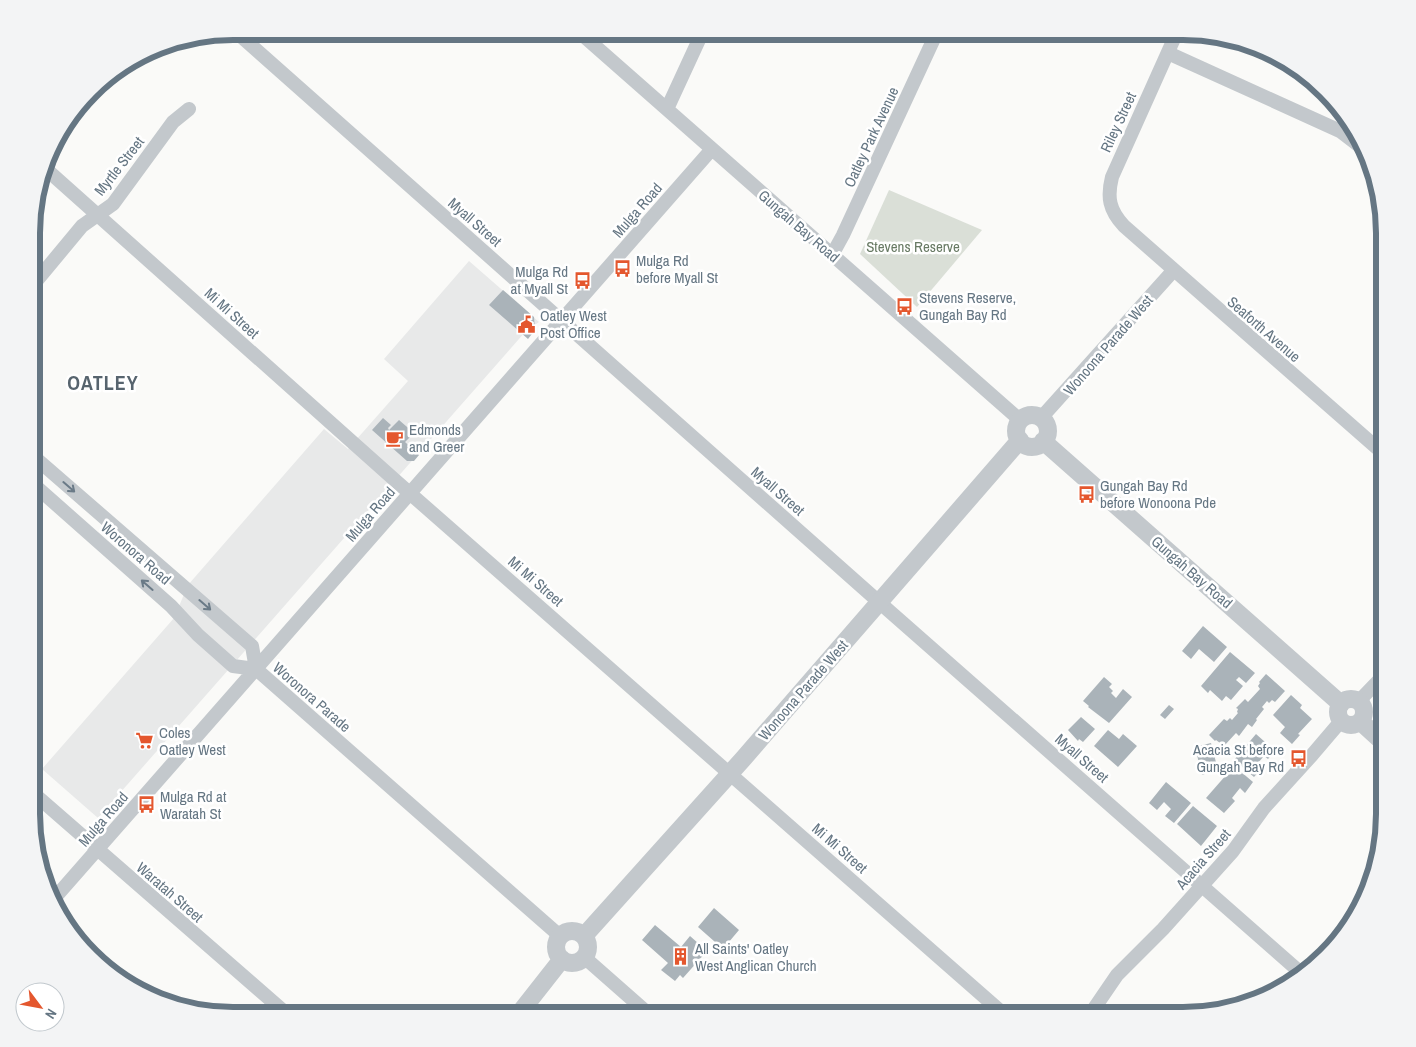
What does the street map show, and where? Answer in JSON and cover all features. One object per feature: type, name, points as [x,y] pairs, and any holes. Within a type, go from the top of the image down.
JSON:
[{"type":"street","name":"Myall Street","points":[[245,40],[1297,969]]},
{"type":"street","name":"Gungah Bay Road","points":[[588,40],[1020,420]]},
{"type":"street","points":[[667,109],[699,40]]},
{"type":"street","name":"Oatley Park Avenue","points":[[832,255],[934,40]]},
{"type":"street","name":"Riley Street","points":[[1124,226],[1111,207],[1108,193],[1112,176],[1173,40]]},
{"type":"street","points":[[1168,52],[1342,125]]},
{"type":"street","name":"Myrtle Street","points":[[40,277],[82,226],[113,204],[173,122],[189,110]]},
{"type":"street","name":"Mulga Road","points":[[58,894],[712,150]]},
{"type":"street","name":"Mi Mi Street","points":[[50,172],[410,493],[996,1007]]},
{"type":"street","name":"Seaforth Avenue","points":[[1124,226],[1376,447]]},
{"type":"street","name":"Wonoona Parade West","points":[[1041,418],[1173,270]]},
{"type":"street","points":[[1028,415],[1041,418],[1047,427],[1046,437],[1043,442],[1031,446],[1023,444],[1016,432],[1020,420],[1028,415]]},
{"type":"street","name":"Wonoona Parade West","points":[[584,936],[730,773],[1020,440]]},
{"type":"street","name":"Gungah Bay Road","points":[[1043,442],[1341,712]]},
{"type":"street","name":"Woronora Parade","points":[[40,463],[252,646],[256,669],[560,936]]},
{"type":"street","name":"Woronora Road","points":[[40,491],[171,606],[198,635],[233,666],[256,669]]},
{"type":"street","name":"Woronora Road","points":[[79,525],[94,508]]},
{"type":"street","name":"Woronora Road","points":[[171,606],[187,589]]},
{"type":"street","points":[[1359,702],[1376,684]]},
{"type":"street","points":[[1350,699],[1359,702],[1364,709],[1361,722],[1352,726],[1344,724],[1341,712],[1350,699]]},
{"type":"street","name":"Acacia Street","points":[[1095,1007],[1117,975],[1163,929],[1240,842],[1264,808],[1312,755],[1341,712]]},
{"type":"street","points":[[1361,722],[1376,736]]},
{"type":"street","name":"Waratah Street","points":[[40,799],[279,1007]]},
{"type":"street","points":[[574,931],[584,936],[588,944],[584,957],[571,963],[562,959],[556,951],[560,936],[574,931]]},
{"type":"street","points":[[584,957],[641,1007]]},
{"type":"street","points":[[525,1007],[562,959]]},
{"type":"shaded area","points":[[469,261],[539,322],[526,331],[98,818],[42,769],[174,618],[188,585],[324,429],[348,449],[408,381],[384,359]]},
{"type":"green space","name":"Stevens Reserve","points":[[889,190],[982,230],[917,307],[860,254]]},
{"type":"building","points":[[503,290],[534,317],[535,330],[528,339],[489,305]]},
{"type":"building","name":"Edmonds and Greer","points":[[383,418],[391,425],[388,428],[389,430],[399,420],[414,433],[405,442],[419,455],[414,461],[407,461],[372,430]]},
{"type":"building","points":[[1203,626],[1227,647],[1214,662],[1199,649],[1191,659],[1182,651]]},
{"type":"building","points":[[1230,652],[1255,673],[1246,683],[1239,677],[1236,680],[1243,686],[1231,700],[1226,696],[1222,701],[1210,690],[1208,693],[1201,686]]},
{"type":"building","points":[[1266,674],[1285,691],[1275,702],[1272,700],[1269,703],[1267,701],[1252,727],[1248,724],[1239,736],[1236,733],[1224,746],[1215,741],[1209,735],[1224,719],[1227,721],[1230,718],[1232,720],[1238,713],[1236,708],[1245,699],[1248,702],[1260,689],[1258,686],[1259,682]]},
{"type":"building","points":[[1104,677],[1112,684],[1109,687],[1113,691],[1111,693],[1116,698],[1123,689],[1132,697],[1109,723],[1083,701]]},
{"type":"building","points":[[1291,695],[1302,705],[1300,708],[1312,719],[1298,734],[1300,735],[1292,744],[1280,733],[1285,727],[1273,715]]},
{"type":"building","points":[[1169,705],[1174,709],[1165,719],[1160,715]]},
{"type":"building","points":[[1081,717],[1095,729],[1083,742],[1079,739],[1078,741],[1068,730]]},
{"type":"building","points":[[1108,730],[1119,739],[1123,734],[1137,746],[1118,767],[1094,746]]},
{"type":"building","points":[[1256,734],[1275,751],[1268,759],[1264,756],[1257,764],[1262,768],[1254,777],[1234,760]]},
{"type":"building","points":[[1211,743],[1218,770],[1202,775],[1195,747]]},
{"type":"building","points":[[1234,766],[1253,782],[1245,793],[1240,788],[1232,798],[1235,801],[1224,813],[1206,798]]},
{"type":"building","points":[[1166,782],[1191,803],[1174,823],[1165,816],[1171,809],[1164,802],[1157,810],[1149,803]]},
{"type":"building","points":[[1193,806],[1217,826],[1201,846],[1177,824]]},
{"type":"building","points":[[714,908],[739,930],[723,949],[698,927]]},
{"type":"building","name":"All Saints' Oatley West Anglican Church","points":[[655,925],[681,947],[690,936],[707,951],[683,978],[680,975],[675,981],[661,970],[668,963],[642,940]]},
{"type":"place","name":"Mulga Rd before Myall St","points":[[622,269]]},
{"type":"place","name":"Mulga Rd at Myall St","points":[[582,280]]},
{"type":"place","name":"Stevens Reserve, Gungah Bay Rd","points":[[905,306]]},
{"type":"place","name":"Oatley West Post Office","points":[[526,324]]},
{"type":"place","name":"Edmonds and Greer","points":[[395,438]]},
{"type":"place","name":"Gungah Bay Rd before Wonoona Pde","points":[[1086,494]]},
{"type":"place","name":"Coles Oatley West","points":[[145,741]]},
{"type":"place","name":"Acacia St before Gungah Bay Rd","points":[[1298,758]]},
{"type":"place","name":"Mulga Rd at Waratah St","points":[[146,805]]},
{"type":"place","name":"All Saints' Oatley West Anglican Church","points":[[681,957]]},
{"type":"district","name":"OATLEY","points":[[103,382]]}]
